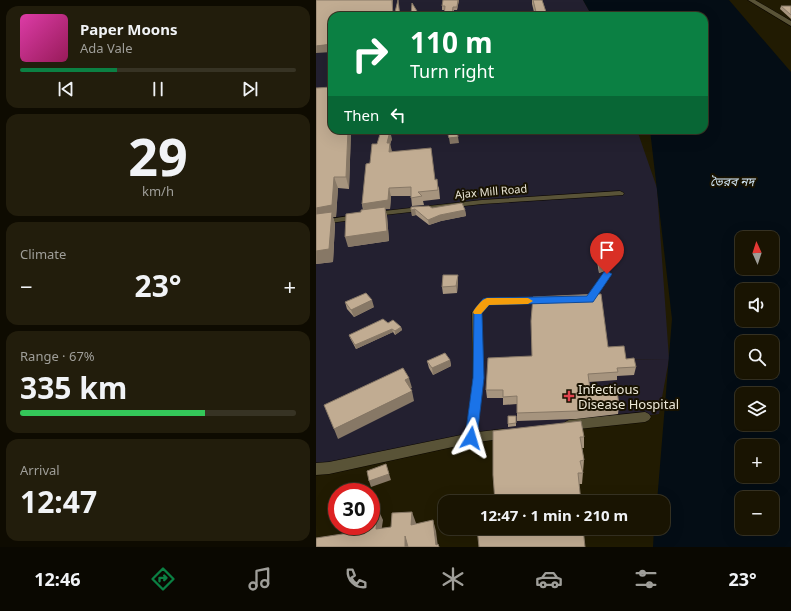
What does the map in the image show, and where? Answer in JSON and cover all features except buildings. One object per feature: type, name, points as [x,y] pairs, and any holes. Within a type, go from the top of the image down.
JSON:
[{"type":"street","points":[[751,0],[791,24]]},
{"type":"street","name":"Ajax Mill Road","points":[[316,223],[482,202],[620,193]]},
{"type":"street","points":[[574,300],[590,300],[607,274]]},
{"type":"street","points":[[471,438],[478,378],[477,312],[487,302],[558,300]]},
{"type":"street","points":[[560,426],[645,417]]},
{"type":"street","points":[[316,469],[329,468],[471,438],[516,432]]},
{"type":"shaded area","points":[[316,0],[583,0],[590,12],[328,12],[328,134],[638,134],[657,188],[669,359],[478,361],[471,438],[316,469]]},
{"type":"shaded area","name":"Infectious Disease Hospital","points":[[669,359],[659,414],[472,436],[478,361]]},
{"type":"water","name":"ভৈরব নদ","points":[[583,0],[729,0],[791,72],[791,547],[653,547],[654,535],[670,535],[670,495],[658,495],[672,319],[650,134],[708,134],[708,12],[590,12]]},
{"type":"slow traffic","points":[[478,312],[487,302],[528,301]]},
{"type":"place","name":"Infectious Disease Hospital","points":[[569,396]]},
{"type":"route","points":[[471,438],[478,378],[477,312],[487,302],[590,300],[607,274]]}]
